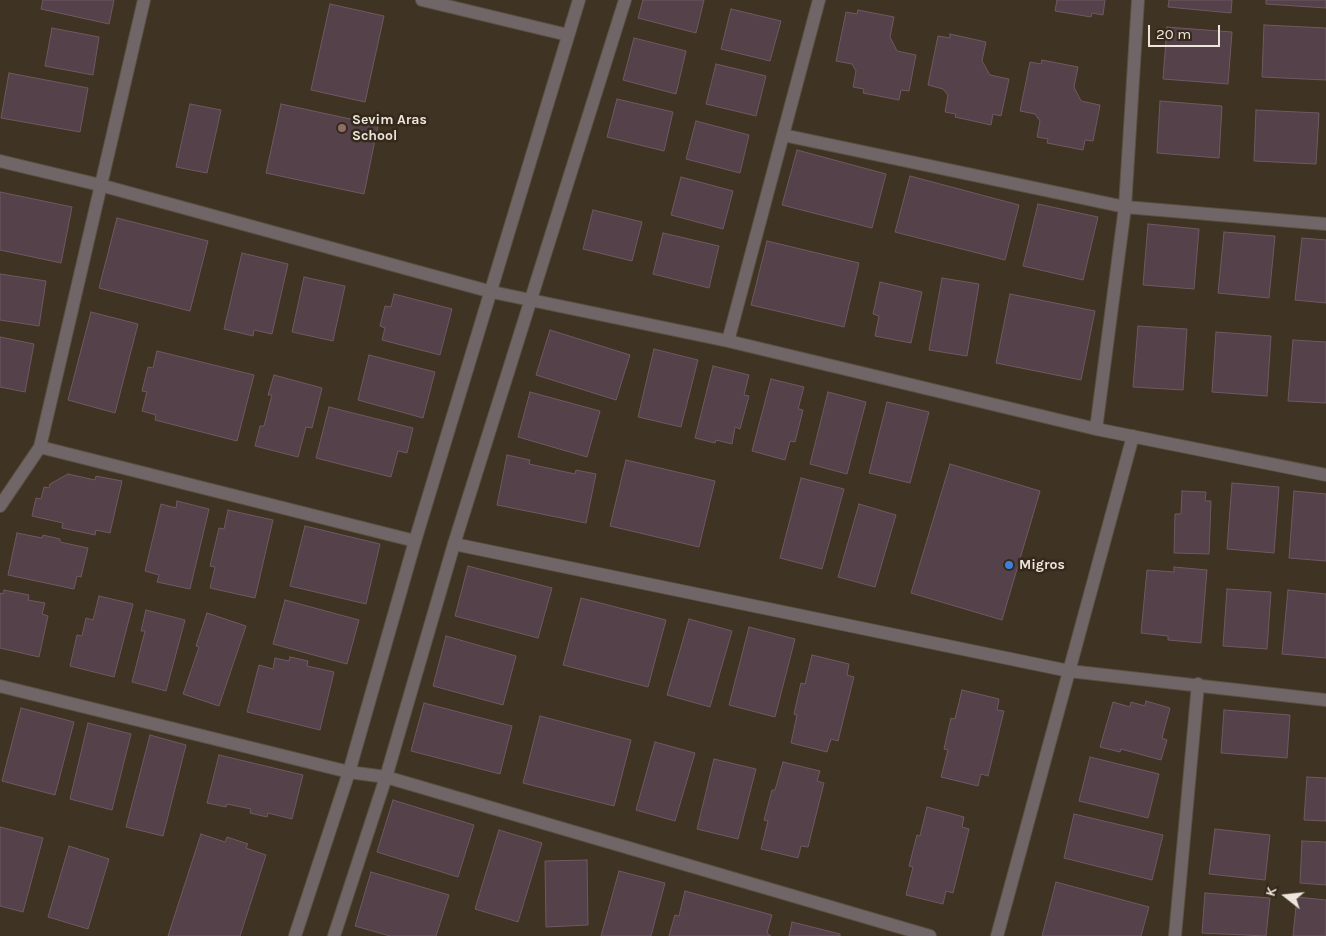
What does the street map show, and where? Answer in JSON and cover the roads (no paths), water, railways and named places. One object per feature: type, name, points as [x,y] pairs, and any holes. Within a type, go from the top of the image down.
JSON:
[{"type":"street","points":[[0,506],[40,446],[144,0]]},
{"type":"street","points":[[422,0],[568,35]]},
{"type":"street","points":[[295,936],[349,772],[415,541],[579,0]]},
{"type":"street","points":[[334,936],[386,777],[454,544],[625,0]]},
{"type":"street","points":[[728,341],[820,0]]},
{"type":"street","points":[[1096,429],[1126,207],[1138,0]]},
{"type":"street","points":[[783,135],[1126,207],[1326,224]]},
{"type":"street","points":[[0,161],[100,185],[492,292],[728,341],[1096,429],[1326,475]]},
{"type":"street","points":[[997,936],[1134,436]]},
{"type":"street","points":[[40,446],[415,541]]},
{"type":"street","points":[[454,544],[1069,672],[1198,684],[1326,700]]},
{"type":"street","points":[[1175,936],[1198,684]]},
{"type":"street","points":[[0,686],[349,772],[386,777],[930,936]]},
{"type":"place","name":"Sevim Aras School","points":[[342,128]]},
{"type":"place","name":"Migros","points":[[1009,565]]}]
